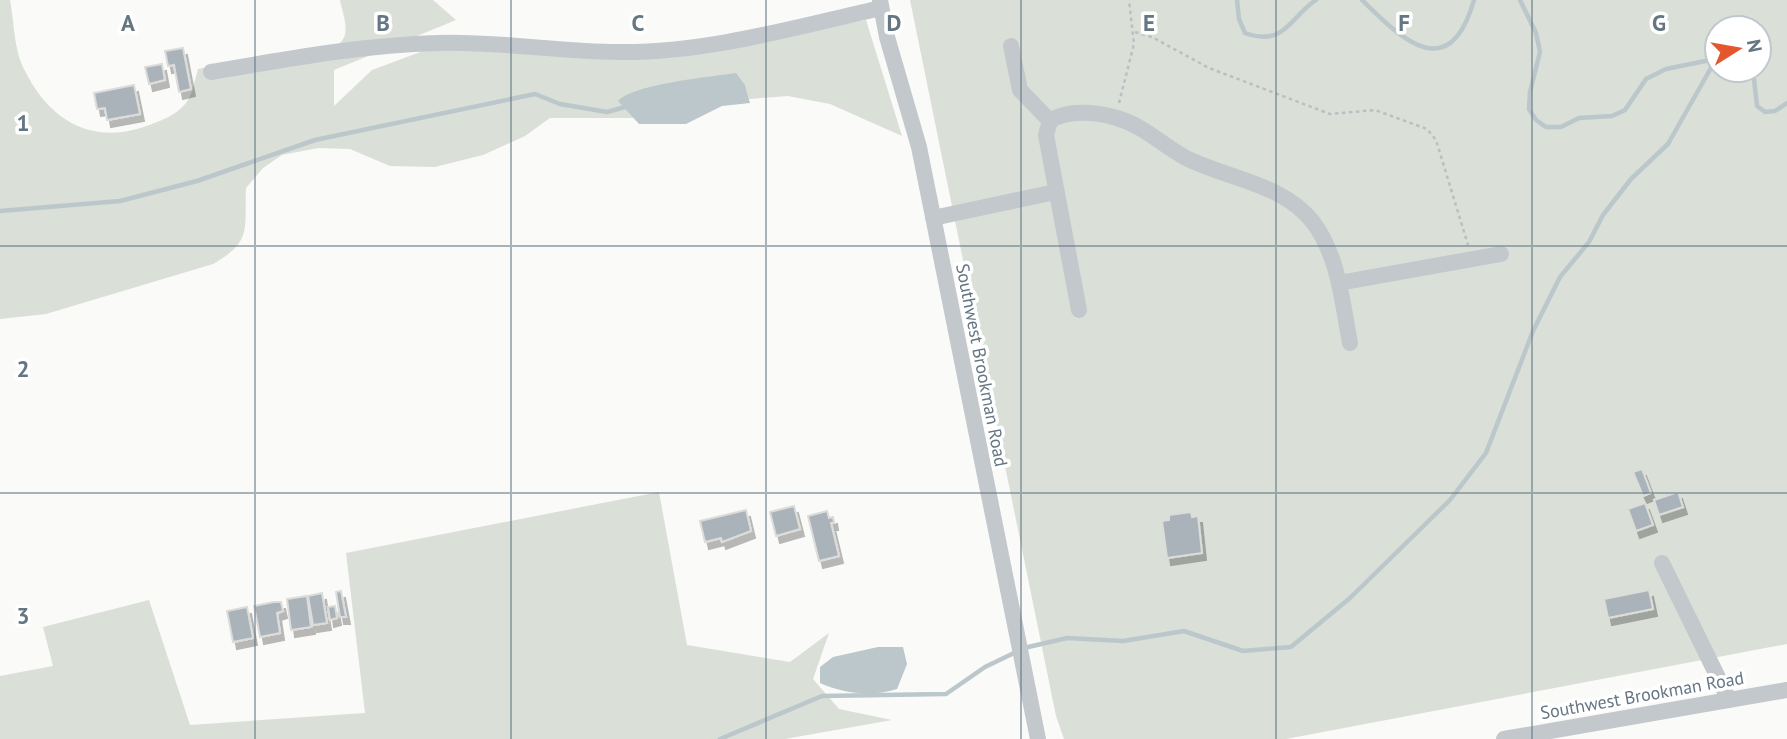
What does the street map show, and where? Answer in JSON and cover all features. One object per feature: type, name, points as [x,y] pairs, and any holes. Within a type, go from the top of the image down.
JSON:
[{"type":"street","points":[[211,72],[376,46],[442,43],[620,52],[675,48],[727,42],[881,4]]},
{"type":"street","name":"Southwest Brookman Road","points":[[881,4],[917,137],[1038,739]]},
{"type":"street","points":[[1012,46],[1020,90],[1051,121]]},
{"type":"street","points":[[1051,121],[1073,113],[1115,117],[1152,134],[1186,158],[1260,185],[1300,209],[1326,243],[1339,283],[1350,343]]},
{"type":"street","points":[[1051,121],[1046,135],[1047,151],[1079,310]]},
{"type":"street","points":[[933,218],[1055,192]]},
{"type":"street","points":[[1339,283],[1501,254]]},
{"type":"street","points":[[1662,563],[1729,700]]},
{"type":"street","name":"Southwest Brookman Road","points":[[1504,739],[1787,690]]},
{"type":"path","points":[[1115,117],[1135,32],[1129,0]]},
{"type":"path","points":[[1135,32],[1152,37],[1209,68],[1330,114],[1375,110],[1433,133],[1463,221],[1471,259]]},
{"type":"shaded area","points":[[0,0],[10,0],[18,53],[35,88],[61,116],[93,131],[112,133],[131,130],[172,115],[188,100],[198,69],[338,44],[344,38],[346,27],[340,0],[433,0],[456,20],[334,70],[334,106],[372,70],[434,47],[577,57],[662,58],[866,20],[902,136],[830,104],[788,96],[749,99],[745,85],[641,118],[550,118],[525,136],[483,155],[435,167],[390,166],[350,149],[318,148],[282,155],[263,168],[246,188],[244,233],[235,248],[213,264],[46,314],[0,319]]},
{"type":"shaded area","points":[[910,0],[1787,0],[1787,644],[1286,739],[1064,739],[1056,716]]},
{"type":"shaded area","points":[[736,73],[745,85],[750,103],[722,106],[686,124],[639,124],[618,101],[627,95],[656,86]]},
{"type":"shaded area","points":[[659,492],[687,645],[790,662],[829,633],[813,679],[839,709],[892,720],[785,739],[0,739],[0,676],[53,666],[43,627],[149,600],[190,725],[365,713],[346,553]]},
{"type":"shaded area","points":[[878,647],[903,647],[907,664],[897,689],[858,693],[820,683],[820,667],[833,657]]},
{"type":"building","points":[[183,48],[191,89],[179,92],[174,65],[168,66],[165,51]]},
{"type":"building","points":[[162,64],[165,80],[149,84],[145,67]]},
{"type":"building","points":[[134,85],[140,114],[107,120],[105,108],[97,109],[94,93]]},
{"type":"building","points":[[1642,469],[1651,493],[1643,496],[1633,472]]},
{"type":"building","points":[[1678,492],[1683,507],[1659,515],[1654,500]]},
{"type":"building","points":[[1645,503],[1653,525],[1636,531],[1628,509]]},
{"type":"building","points":[[794,506],[800,529],[776,536],[770,512]]},
{"type":"building","points":[[746,510],[751,531],[722,542],[721,538],[705,542],[700,521]]},
{"type":"building","points":[[827,511],[829,518],[833,517],[834,523],[831,523],[839,556],[819,561],[808,516]]},
{"type":"building","points":[[1191,512],[1192,517],[1198,516],[1202,553],[1167,558],[1162,521],[1169,520],[1169,515]]},
{"type":"building","points":[[1649,590],[1653,609],[1608,618],[1604,599]]},
{"type":"building","points":[[341,591],[346,617],[340,617],[336,592]]},
{"type":"building","points":[[322,593],[327,623],[313,625],[308,596]]},
{"type":"building","points":[[307,596],[311,627],[291,630],[287,599]]},
{"type":"building","points":[[281,602],[283,611],[277,613],[280,633],[260,637],[254,606]]},
{"type":"building","points":[[335,606],[337,618],[330,620],[328,607]]},
{"type":"building","points":[[247,607],[253,638],[233,642],[227,611]]},
{"type":"waterway","points":[[1237,0],[1239,19],[1245,33],[1258,36],[1278,33],[1316,0]]},
{"type":"waterway","points":[[1362,0],[1409,40],[1424,47],[1439,48],[1452,42],[1464,26],[1474,0]]},
{"type":"waterway","points":[[1520,0],[1536,33],[1540,52],[1530,92],[1529,109],[1536,120],[1546,127],[1561,127],[1579,118],[1612,116],[1625,110],[1646,79],[1666,69],[1703,61]]},
{"type":"waterway","points":[[1024,648],[1067,638],[1123,641],[1184,631],[1243,651],[1291,647],[1350,598],[1450,500],[1486,453],[1533,331],[1560,277],[1589,242],[1603,215],[1631,179],[1668,144],[1703,82]]},
{"type":"waterway","points":[[1755,84],[1757,106],[1765,112],[1775,111],[1787,103]]},
{"type":"waterway","points":[[0,211],[120,201],[197,181],[315,140],[535,94],[560,104],[607,112],[625,107]]},
{"type":"waterway","points":[[720,739],[822,696],[946,694],[985,667],[1016,652]]}]
